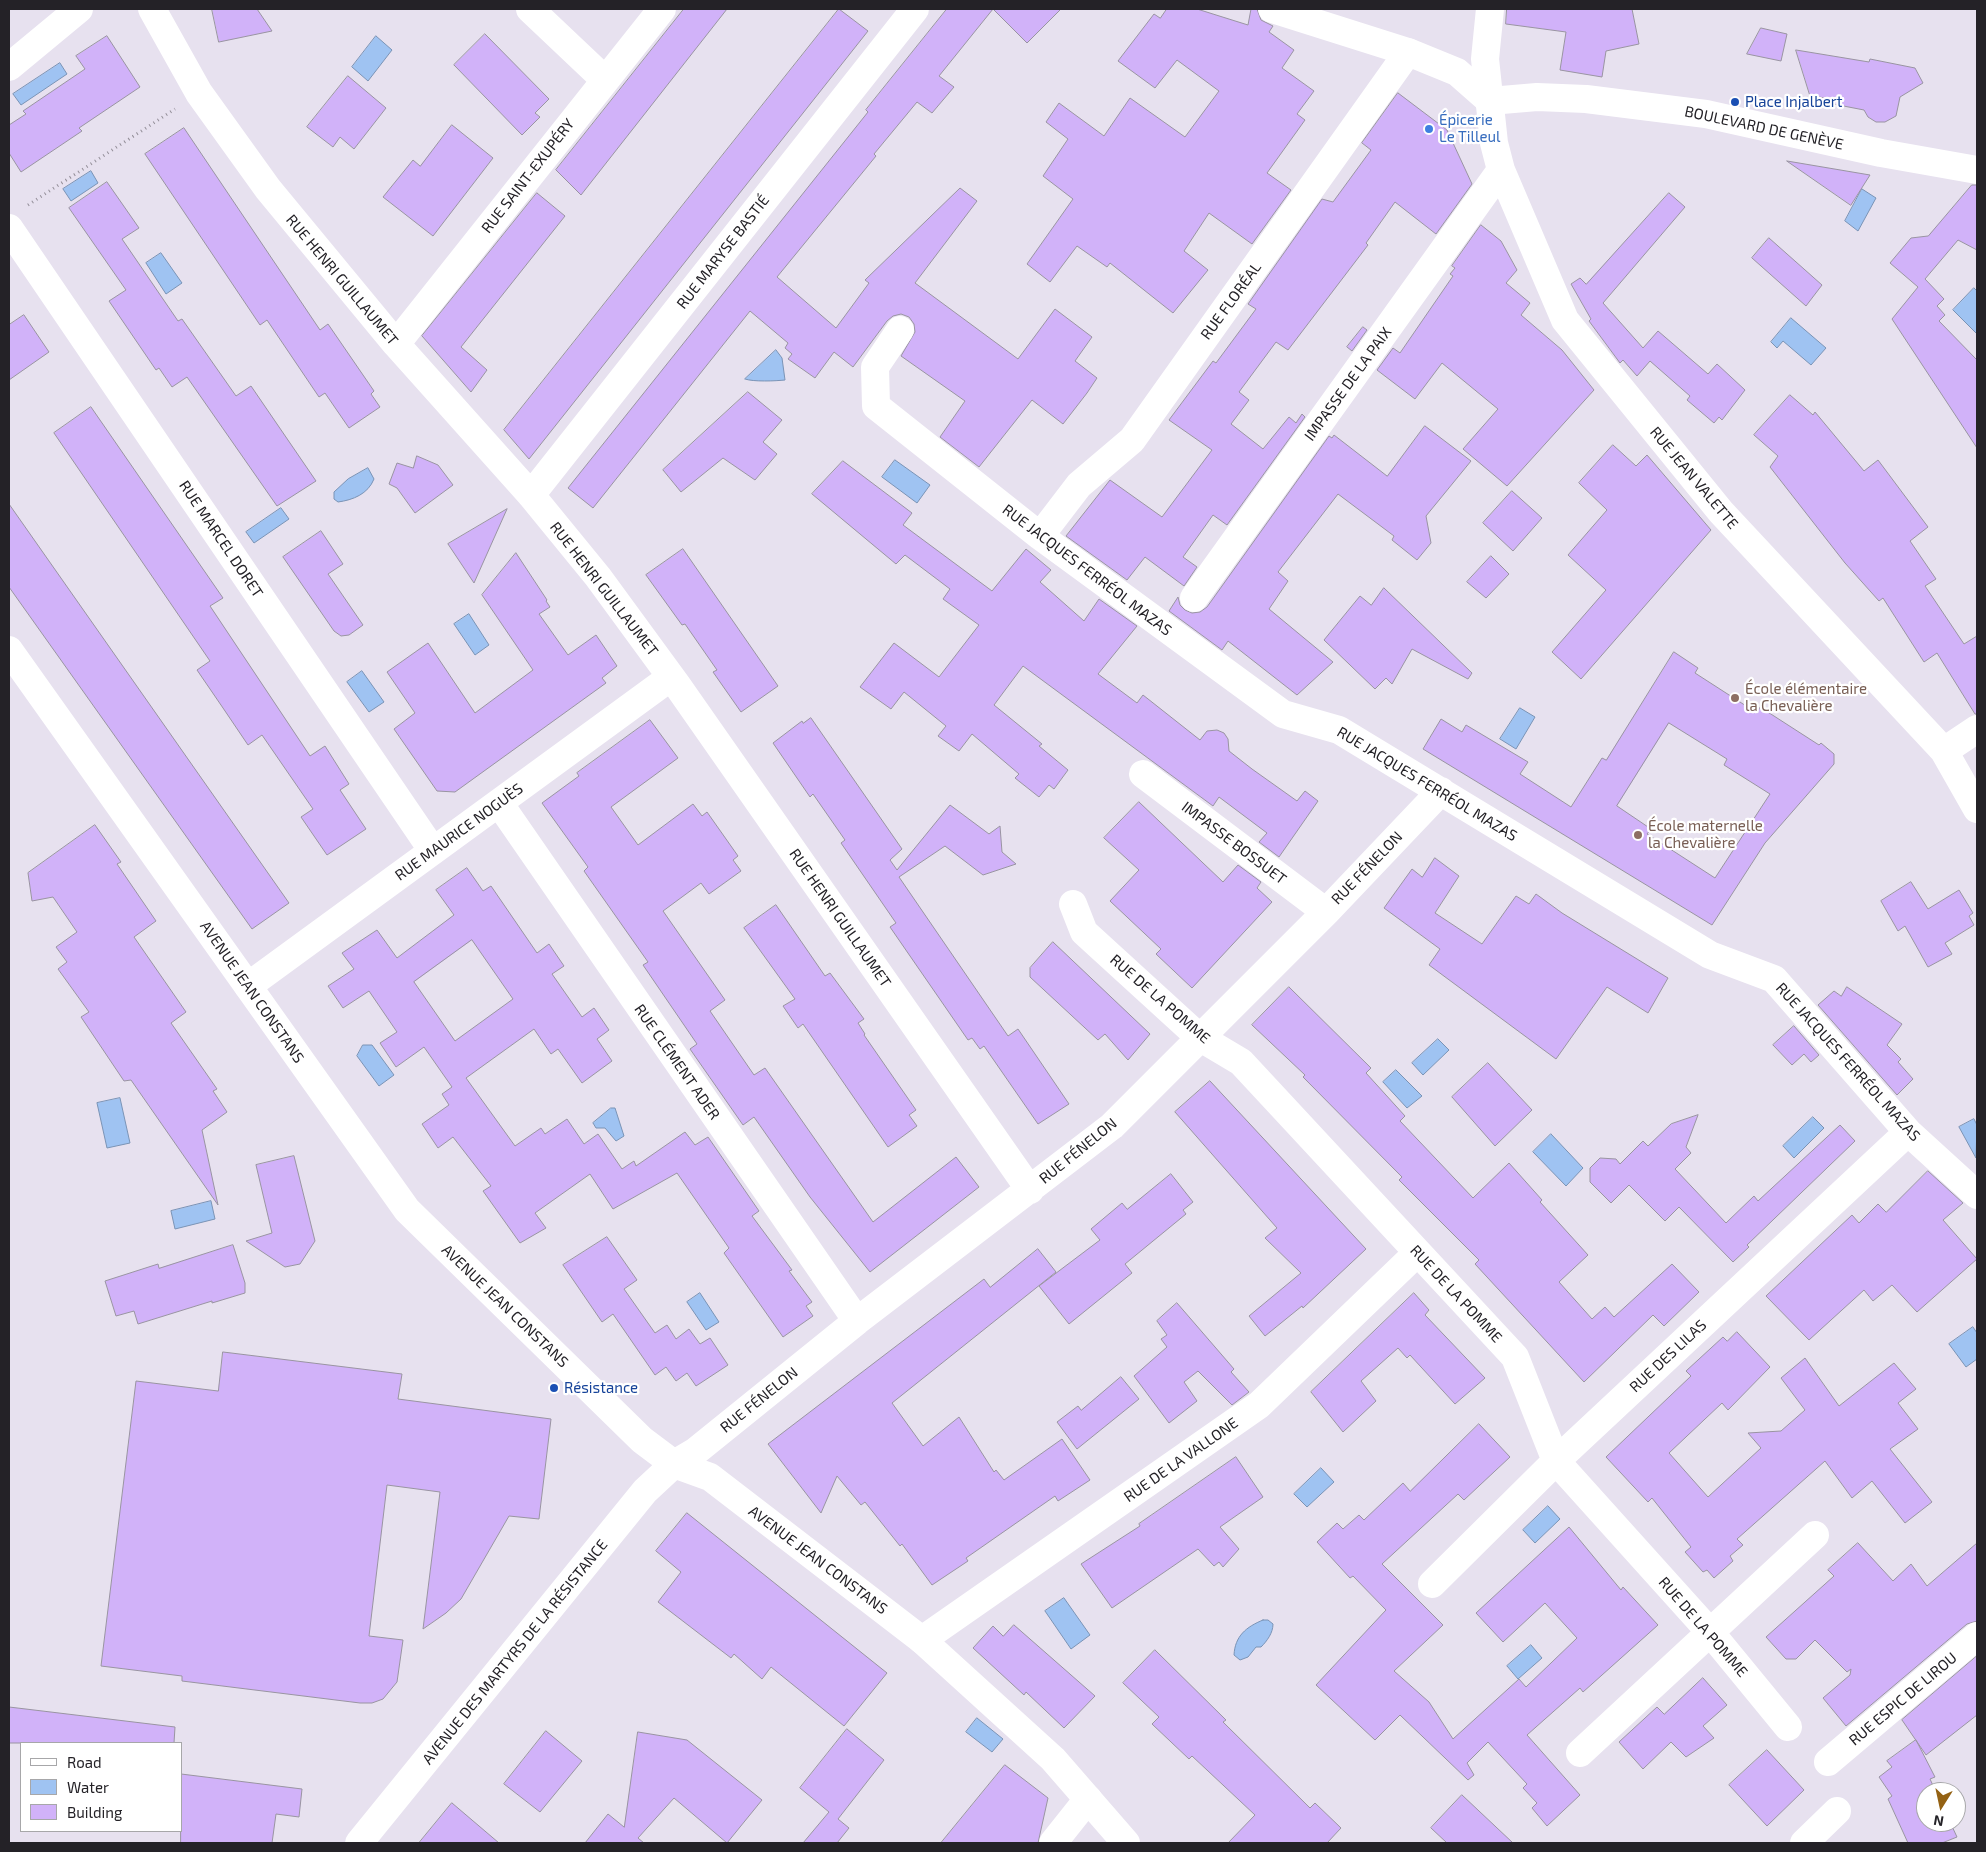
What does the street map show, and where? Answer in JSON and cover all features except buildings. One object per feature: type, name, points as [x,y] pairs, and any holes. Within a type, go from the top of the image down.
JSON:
[{"type":"street","points":[[9,67],[79,9]]},
{"type":"street","name":"RUE HENRI GUILLAUMET","points":[[152,9],[199,93],[268,189],[396,344],[531,495],[598,577],[671,677],[1030,1190]]},
{"type":"street","points":[[530,9],[605,80]]},
{"type":"street","name":"RUE SAINT-EXUPÉRY","points":[[396,344],[662,9]]},
{"type":"street","name":"RUE MARYSE BASTIÉ","points":[[531,495],[915,9]]},
{"type":"street","points":[[1272,9],[1408,52],[1457,72],[1490,101]]},
{"type":"street","name":"RUE JEAN VALETTE","points":[[1490,9],[1485,59],[1494,144],[1501,170],[1565,320],[1721,512],[1944,751],[1977,809]]},
{"type":"street","name":"RUE FLORÉAL","points":[[1040,536],[1079,485],[1132,440],[1408,52]]},
{"type":"street","name":"BOULEVARD DE GENÈVE","points":[[1490,101],[1537,97],[1586,99],[1706,114],[1882,154],[1977,170]]},
{"type":"street","name":"IMPASSE DE LA PAIX","points":[[1194,598],[1501,170]]},
{"type":"street","name":"RUE MARCEL DORET","points":[[9,228],[433,851]]},
{"type":"street","name":"RUE JACQUES FERRÉOL MAZAS","points":[[900,330],[876,367],[876,406],[1040,536],[1283,714],[1339,730],[1710,955],[1774,979],[1908,1132],[1977,1195]]},
{"type":"street","name":"AVENUE JEAN CONSTANS","points":[[9,650],[407,1210],[642,1440],[674,1464],[710,1477],[922,1640],[1053,1759],[1126,1843]]},
{"type":"street","name":"RUE MAURICE NOGUÈS","points":[[248,986],[671,677]]},
{"type":"street","points":[[1944,751],[1977,729]]},
{"type":"street","name":"IMPASSE BOSSUET","points":[[1143,774],[1326,912]]},
{"type":"street","name":"RUE FÉNELON","points":[[674,1464],[696,1451],[857,1321],[1112,1126],[1326,912],[1441,791]]},
{"type":"street","name":"RUE CLÉMENT ADER","points":[[499,803],[857,1321]]},
{"type":"street","name":"RUE DE LA POMME","points":[[1074,904],[1084,932],[1199,1037],[1241,1062],[1515,1357],[1556,1461],[1710,1632],[1788,1727]]},
{"type":"street","name":"RUE DES LILAS","points":[[1432,1584],[1556,1461],[1908,1132]]},
{"type":"street","name":"RUE DE LA VALLONE","points":[[922,1640],[1259,1405],[1417,1253]]},
{"type":"street","name":"AVENUE DES MARTYRS DE LA RÉSISTANCE","points":[[367,1841],[645,1491],[674,1464]]},
{"type":"street","points":[[1580,1753],[1815,1535]]},
{"type":"street","name":"RUE ESPIC DE LIROU","points":[[1828,1762],[1977,1636]]},
{"type":"street","points":[[1053,1843],[1088,1799]]},
{"type":"street","points":[[1804,1843],[1837,1811]]},
{"type":"path","points":[[25,206],[199,93]]},
{"type":"water","points":[[376,36],[392,50],[368,81],[352,67]]},
{"type":"water","points":[[60,63],[67,74],[21,105],[13,94]]},
{"type":"water","points":[[91,171],[98,183],[71,201],[63,189]]},
{"type":"water","points":[[1862,189],[1876,198],[1858,231],[1845,221]]},
{"type":"water","points":[[161,253],[182,283],[166,294],[146,263]]},
{"type":"water","points":[[1974,288],[1977,291],[1977,334],[1953,310]]},
{"type":"water","points":[[1791,318],[1826,348],[1811,365],[1783,341],[1777,348],[1771,342]]},
{"type":"water","points":[[776,350],[782,358],[785,380],[759,381],[745,379]]},
{"type":"water","points":[[895,460],[930,485],[917,503],[882,477]]},
{"type":"water","points":[[368,468],[374,479],[368,489],[354,498],[344,501],[338,502],[334,499],[334,492],[348,479]]},
{"type":"water","points":[[281,508],[289,519],[254,543],[246,532]]},
{"type":"water","points":[[469,614],[489,645],[475,655],[454,624]]},
{"type":"water","points":[[362,671],[384,702],[369,712],[347,682]]},
{"type":"water","points":[[1520,708],[1535,717],[1516,749],[1500,739]]},
{"type":"water","points":[[1438,1039],[1449,1050],[1423,1075],[1412,1063]]},
{"type":"water","points":[[363,1045],[372,1045],[394,1075],[379,1086],[357,1056]]},
{"type":"water","points":[[1396,1070],[1422,1096],[1407,1108],[1383,1082]]},
{"type":"water","points":[[120,1098],[130,1143],[107,1148],[97,1103]]},
{"type":"water","points":[[611,1108],[615,1108],[624,1136],[616,1141],[605,1128],[596,1128],[593,1123]]},
{"type":"water","points":[[1813,1117],[1824,1128],[1794,1158],[1783,1146]]},
{"type":"water","points":[[1974,1119],[1977,1125],[1976,1158],[1959,1127]]},
{"type":"water","points":[[1551,1134],[1583,1168],[1566,1186],[1533,1152]]},
{"type":"water","points":[[211,1201],[215,1219],[175,1229],[171,1211]]},
{"type":"water","points":[[700,1293],[719,1322],[706,1330],[687,1302]]},
{"type":"water","points":[[1973,1327],[1977,1333],[1977,1359],[1966,1367],[1949,1344]]},
{"type":"water","points":[[1321,1468],[1334,1482],[1307,1507],[1294,1494]]},
{"type":"water","points":[[1548,1506],[1560,1519],[1535,1543],[1523,1530]]},
{"type":"water","points":[[1064,1598],[1090,1635],[1071,1649],[1045,1611]]},
{"type":"water","points":[[1263,1620],[1268,1620],[1273,1624],[1269,1637],[1261,1647],[1256,1647],[1248,1657],[1240,1660],[1234,1655],[1239,1637],[1251,1626]]},
{"type":"water","points":[[1531,1645],[1542,1658],[1518,1679],[1507,1666]]},
{"type":"water","points":[[977,1718],[1003,1739],[992,1752],[966,1732]]},
{"type":"place","name":"Place Injalbert","points":[[1735,102]]},
{"type":"place","name":"Épicerie Le Tilleul","points":[[1429,129]]},
{"type":"place","name":"École élémentaire la Chevalière","points":[[1735,698]]},
{"type":"place","name":"École maternelle la Chevalière","points":[[1638,835]]},
{"type":"place","name":"Résistance","points":[[554,1388]]}]
